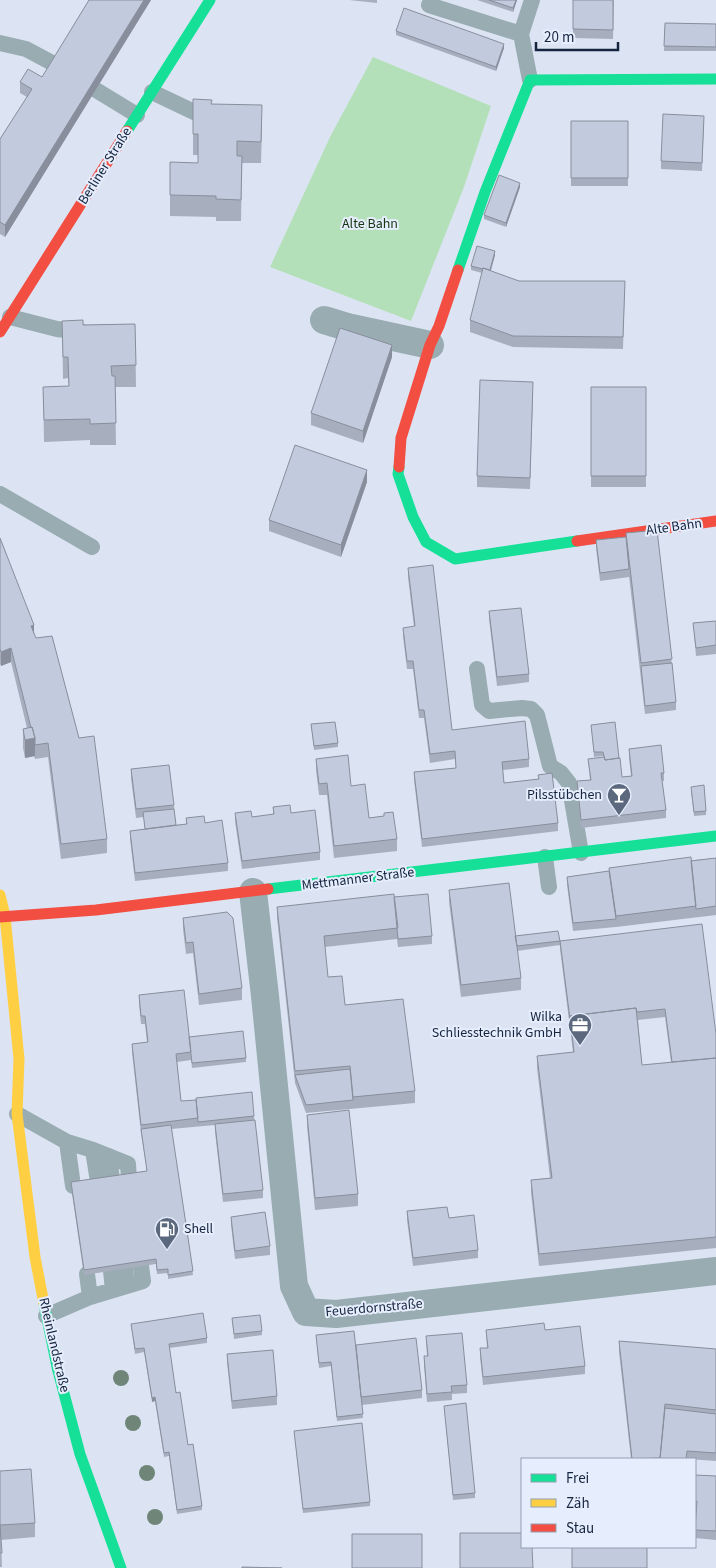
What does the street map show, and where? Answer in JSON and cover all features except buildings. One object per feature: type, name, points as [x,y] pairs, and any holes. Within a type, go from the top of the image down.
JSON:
[{"type":"street","name":"Berliner Straße","points":[[0,332],[210,0]]},
{"type":"street","points":[[530,80],[716,79]]},
{"type":"street","name":"Alte Bahn","points":[[530,80],[484,192],[439,326],[430,345],[401,438],[398,474],[413,517],[426,542],[455,559],[716,521]]},
{"type":"street","points":[[324,320],[430,345]]},
{"type":"street","name":"Mettmanner Straße","points":[[2,917],[96,910],[716,836]]},
{"type":"street","name":"Feuerdornstraße","points":[[252,892],[265,996],[294,1286],[306,1312],[336,1314],[716,1271]]},
{"type":"street","name":"Rheinlandstraße","points":[[0,895],[19,1059],[17,1114],[35,1257],[57,1366],[80,1454],[121,1568]]},
{"type":"street","name":"Rheinlandstraße","points":[[7,1090],[17,1114]]},
{"type":"lane","points":[[530,80],[521,34],[532,0]]},
{"type":"lane","points":[[429,5],[521,34]]},
{"type":"lane","points":[[0,43],[26,49],[56,65]]},
{"type":"lane","points":[[96,90],[137,115]]},
{"type":"lane","points":[[152,92],[194,112],[224,116]]},
{"type":"lane","points":[[10,317],[57,329],[94,333]]},
{"type":"lane","points":[[0,494],[92,547]]},
{"type":"lane","points":[[477,669],[482,706],[489,711],[531,709],[537,715],[550,766],[561,773],[569,782],[581,853]]},
{"type":"lane","points":[[546,857],[549,887]]},
{"type":"lane","points":[[17,1114],[67,1142],[128,1164],[129,1178]]},
{"type":"lane","points":[[67,1142],[73,1186]]},
{"type":"lane","points":[[93,1150],[105,1181],[108,1156]]},
{"type":"lane","points":[[46,1316],[90,1297],[120,1288],[143,1280],[126,1268],[120,1288]]},
{"type":"lane","points":[[86,1274],[90,1297]]},
{"type":"green space","name":"Alte Bahn","points":[[373,57],[491,106],[464,187],[411,321],[270,267],[331,135]]},
{"type":"traffic: fast","points":[[127,131],[210,0]]},
{"type":"traffic: fast","points":[[458,270],[485,192],[530,80],[716,79]]},
{"type":"traffic: fast","points":[[399,467],[398,474],[413,517],[426,542],[455,559],[577,541]]},
{"type":"traffic: fast","points":[[268,889],[716,836]]},
{"type":"traffic: fast","points":[[44,1304],[57,1367],[80,1454],[121,1568]]},
{"type":"traffic: slow","points":[[0,895],[5,916],[19,1059],[17,1114],[35,1257],[44,1304]]},
{"type":"traffic: jam","points":[[0,332],[127,131]]},
{"type":"traffic: jam","points":[[399,467],[401,438],[430,345],[439,326],[458,270]]},
{"type":"traffic: jam","points":[[577,541],[716,521]]},
{"type":"traffic: jam","points":[[0,917],[96,910],[268,889]]},
{"type":"place","name":"Pilsstübchen","points":[[619,816]]},
{"type":"place","name":"Wilka Schliesstechnik GmbH","points":[[580,1046]]},
{"type":"place","name":"Shell","points":[[167,1250]]}]
